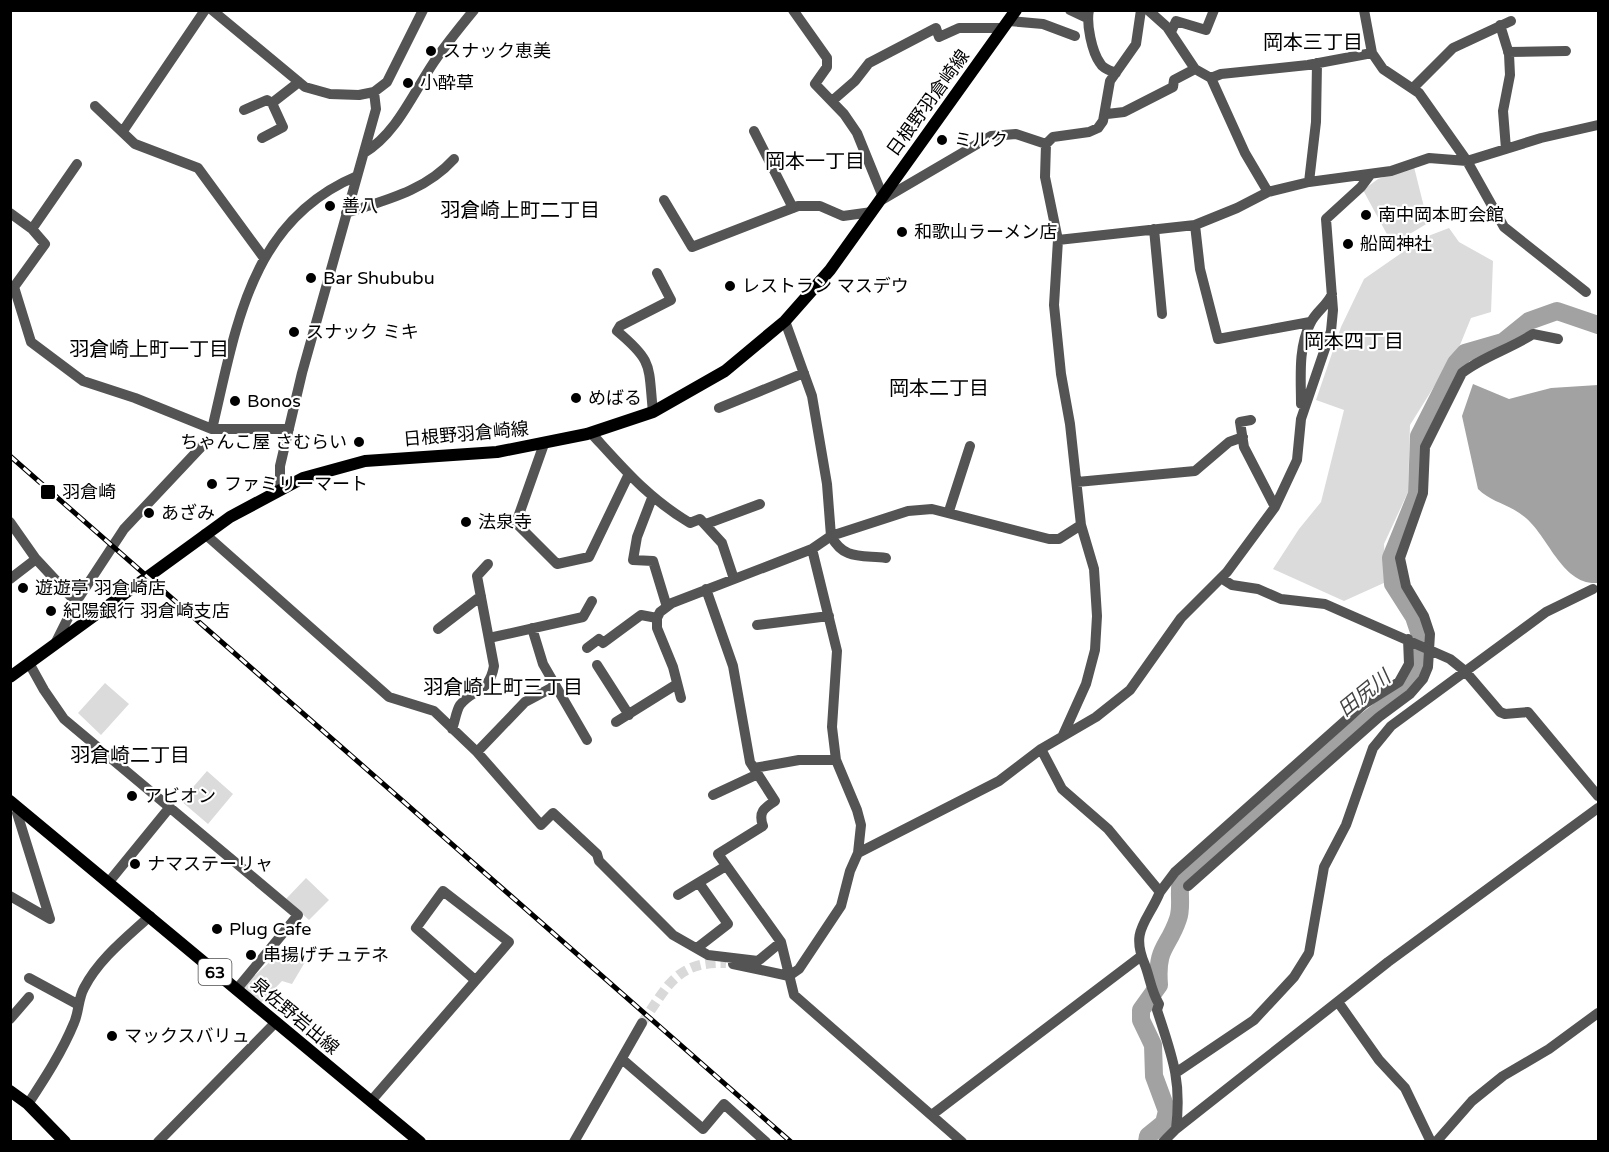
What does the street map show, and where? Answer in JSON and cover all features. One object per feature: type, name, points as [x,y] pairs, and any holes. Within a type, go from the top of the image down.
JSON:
[{"type":"main road","name":"日根野羽倉崎線","points":[[10,677],[205,534],[280,489],[303,478],[364,461],[496,452],[591,433],[653,412],[725,370],[785,321],[830,270],[1010,20]]},
{"type":"main road","name":"泉佐野岩出線","points":[[10,801],[16,814],[150,916],[275,1023],[420,1142]]},
{"type":"main road","points":[[10,1091],[28,1104],[65,1142]]},
{"type":"street","points":[[123,131],[205,10]]},
{"type":"street","points":[[212,10],[299,82],[318,92],[330,94],[374,92],[387,82],[423,10]]},
{"type":"street","points":[[363,153],[380,143],[416,93],[434,62],[474,10]]},
{"type":"street","points":[[793,10],[827,58],[827,67],[815,84],[832,101],[857,134],[881,199],[991,136],[1016,134],[1046,144]]},
{"type":"street","points":[[1070,10],[1088,14],[1097,60],[1101,66],[1116,74]]},
{"type":"street","points":[[1063,735],[1086,684],[1095,650],[1096,588],[1094,569],[1081,525],[1061,374],[1054,305],[1058,240],[1045,177],[1046,144],[1053,137],[1089,132],[1098,128],[1107,114],[1110,81],[1136,44],[1141,10]]},
{"type":"street","points":[[1148,10],[1171,32],[1196,69],[1210,78],[1245,153],[1268,192]]},
{"type":"street","points":[[1171,32],[1176,21],[1206,30],[1214,10]]},
{"type":"street","points":[[1364,10],[1372,53],[1383,69],[1413,88],[1467,161],[1504,227],[1586,292]]},
{"type":"street","points":[[832,101],[855,81],[869,63],[936,28],[939,37],[959,28],[1010,20],[1043,24],[1075,36]]},
{"type":"street","points":[[1413,88],[1453,48],[1511,21]]},
{"type":"street","points":[[1500,25],[1508,52],[1510,75],[1503,111],[1506,149]]},
{"type":"street","points":[[1508,52],[1566,51]]},
{"type":"street","points":[[1210,78],[1221,74],[1317,63],[1372,53]]},
{"type":"street","points":[[1309,182],[1316,122],[1317,63]]},
{"type":"street","points":[[1107,114],[1124,112],[1173,87],[1174,81],[1196,69]]},
{"type":"street","points":[[272,103],[299,82]]},
{"type":"street","points":[[280,489],[280,466],[289,429],[376,109],[374,92]]},
{"type":"street","points":[[244,110],[267,100],[272,103],[283,127],[262,138]]},
{"type":"street","points":[[95,106],[135,144],[198,168],[264,258]]},
{"type":"street","points":[[1058,240],[1195,225],[1237,208],[1268,192],[1309,182],[1391,171],[1429,158],[1467,161],[1599,125]]},
{"type":"street","points":[[754,131],[794,208]]},
{"type":"street","points":[[346,213],[405,195],[446,168],[454,159]]},
{"type":"street","points":[[32,229],[77,164]]},
{"type":"street","points":[[1301,419],[1331,330],[1332,294],[1326,219],[1361,188],[1370,175]]},
{"type":"street","points":[[212,429],[238,315],[264,258],[303,208],[357,176]]},
{"type":"street","points":[[664,200],[692,247],[794,208],[811,204],[843,216],[872,212]]},
{"type":"street","points":[[10,213],[32,229],[45,244],[14,287],[31,342],[83,381],[135,398],[212,429],[289,429]]},
{"type":"street","points":[[1195,225],[1200,270],[1218,339],[1310,322]]},
{"type":"street","points":[[1154,229],[1162,314]]},
{"type":"street","points":[[653,412],[649,369],[644,355],[617,331],[620,326],[671,300],[657,273]]},
{"type":"street","points":[[858,853],[999,781],[1041,749],[1096,717],[1130,690],[1182,618],[1221,578],[1275,507],[1297,460],[1301,419],[1301,364],[1310,322],[1328,303],[1332,294]]},
{"type":"street","points":[[785,321],[812,396],[827,484],[831,536],[839,550],[847,554],[886,558]]},
{"type":"street","points":[[1188,886],[1379,717],[1410,694],[1423,680],[1431,650],[1430,634],[1424,616],[1406,586],[1400,558],[1423,493],[1425,447],[1461,373],[1533,334],[1558,339]]},
{"type":"street","points":[[719,408],[804,372]]},
{"type":"street","points":[[1251,420],[1240,422],[1245,447],[1275,507]]},
{"type":"street","points":[[591,433],[628,476],[652,498],[690,523],[700,519],[706,524],[722,543],[734,579]]},
{"type":"street","points":[[1077,482],[1195,471],[1229,442],[1243,437]]},
{"type":"street","points":[[544,444],[516,523],[557,564],[589,556],[628,476]]},
{"type":"street","points":[[55,645],[76,602],[124,529],[203,445]]},
{"type":"street","points":[[949,511],[970,446]]},
{"type":"street","points":[[652,498],[637,537],[633,560],[653,561],[667,607]]},
{"type":"street","points":[[706,524],[760,504]]},
{"type":"street","points":[[681,698],[657,628],[657,618],[667,607],[706,589],[812,549],[831,536],[908,511],[932,509],[949,511],[1049,539],[1059,539],[1081,525]]},
{"type":"street","points":[[10,522],[36,559],[76,602]]},
{"type":"street","points":[[205,534],[389,697],[434,711],[477,752],[541,825],[553,813],[597,854],[599,861],[673,935],[708,955],[758,961],[782,942]]},
{"type":"street","points":[[726,963],[789,976],[799,969],[842,906],[850,871],[858,853],[861,825],[836,760],[832,703],[837,681],[837,651],[812,549]]},
{"type":"street","points":[[10,579],[36,559]]},
{"type":"street","points":[[452,729],[460,705],[486,687],[492,678],[494,666],[477,576],[488,564]]},
{"type":"street","points":[[1221,578],[1232,585],[1258,589],[1281,599],[1325,604],[1431,650],[1465,671],[1500,712],[1505,714],[1528,712],[1599,796]]},
{"type":"street","points":[[706,589],[733,666],[750,762],[775,801],[762,809],[760,818],[763,826],[718,854],[782,942],[794,995],[963,1142]]},
{"type":"street","points":[[1177,1072],[1254,1020],[1294,977],[1309,954],[1323,867],[1346,825],[1373,748],[1391,726],[1546,612],[1593,589]]},
{"type":"street","points":[[438,628],[481,596]]},
{"type":"street","points":[[489,638],[583,617],[592,601]]},
{"type":"street","points":[[587,648],[599,639],[603,643],[642,615],[657,618]]},
{"type":"street","points":[[757,625],[829,616]]},
{"type":"street","points":[[532,628],[543,664],[587,741]]},
{"type":"street","points":[[1176,1129],[1180,1099],[1177,1072],[1157,1010],[1159,1004],[1140,957],[1137,941],[1143,925],[1160,892],[1175,872],[1352,715],[1399,682],[1408,664],[1408,639]]},
{"type":"street","points":[[29,663],[64,719],[298,915],[236,990]]},
{"type":"street","points":[[597,665],[628,715]]},
{"type":"street","points":[[616,722],[677,684]]},
{"type":"street","points":[[477,752],[525,702],[555,686]]},
{"type":"street","points":[[1041,749],[1062,789],[1108,830],[1160,892]]},
{"type":"street","points":[[713,795],[756,771],[799,760],[836,760]]},
{"type":"street","points":[[108,883],[170,807]]},
{"type":"street","points":[[1164,1142],[1176,1129],[1448,916],[1599,808]]},
{"type":"street","points":[[10,896],[50,919],[16,814]]},
{"type":"street","points":[[678,895],[726,866]]},
{"type":"street","points":[[697,948],[728,924],[699,883]]},
{"type":"street","points":[[371,1101],[509,942],[444,891],[416,928],[475,980]]},
{"type":"street","points":[[28,1104],[51,1068],[75,1021],[77,1004],[84,988],[103,961],[150,916]]},
{"type":"street","points":[[933,1114],[1140,957]]},
{"type":"street","points":[[29,978],[77,1004]]},
{"type":"street","points":[[10,1019],[29,997]]},
{"type":"street","points":[[1338,1002],[1379,1059],[1405,1088],[1431,1142]]},
{"type":"street","points":[[1436,1142],[1472,1101],[1503,1076],[1549,1049],[1599,1012]]},
{"type":"street","points":[[158,1142],[275,1023]]},
{"type":"street","points":[[574,1142],[642,1023]]},
{"type":"street","points":[[622,1059],[702,1129],[724,1104],[765,1142]]},
{"type":"shaded area","points":[[1414,167],[1428,223],[1403,238],[1389,238],[1363,190],[1378,179]]},
{"type":"shaded area","points":[[1449,228],[1459,242],[1493,261],[1491,312],[1471,318],[1460,345],[1410,425],[1408,492],[1384,544],[1386,582],[1344,601],[1273,569],[1299,529],[1321,502],[1344,410],[1316,400],[1341,327],[1364,279],[1423,238]]},
{"type":"shaded area","points":[[1473,384],[1509,399],[1551,388],[1598,385],[1598,583],[1585,582],[1574,576],[1556,557],[1531,523],[1517,511],[1488,497],[1478,489],[1462,416]]},
{"type":"shaded area","points":[[105,683],[129,704],[101,735],[78,713]]},
{"type":"shaded area","points":[[207,771],[233,794],[208,824],[181,801]]},
{"type":"shaded area","points":[[306,878],[329,900],[309,920],[286,899]]},
{"type":"shaded area","points":[[285,948],[305,962],[292,984],[282,981],[258,1006],[239,990]]},
{"type":"waterway","name":"田尻川","points":[[1147,1142],[1148,1136],[1164,1123],[1167,1111],[1154,1076],[1153,1045],[1141,1020],[1141,1010],[1159,985],[1159,962],[1179,914],[1182,877],[1297,775],[1407,689],[1418,672],[1423,644],[1414,617],[1393,584],[1391,558],[1417,494],[1419,436],[1456,363],[1465,353],[1503,342],[1529,321],[1557,311],[1598,325]]},
{"type":"tunnel","points":[[642,1023],[667,987],[684,971],[709,963],[726,963]]},
{"type":"railway","points":[[10,456],[791,1142]]},
{"type":"place","name":"スナック恵美","points":[[431,51]]},
{"type":"place","name":"小酔草","points":[[408,83]]},
{"type":"place","name":"ミルク","points":[[942,140]]},
{"type":"place","name":"善八","points":[[330,206]]},
{"type":"place","name":"南中岡本町会館","points":[[1366,215]]},
{"type":"place","name":"和歌山ラーメン店","points":[[902,232]]},
{"type":"place","name":"船岡神社","points":[[1348,244]]},
{"type":"place","name":"Bar Shububu","points":[[311,278]]},
{"type":"place","name":"レストラン マスデウ","points":[[730,286]]},
{"type":"place","name":"スナック ミキ","points":[[294,332]]},
{"type":"place","name":"めばる","points":[[576,398]]},
{"type":"place","name":"Bonos","points":[[235,401]]},
{"type":"place","name":"ちゃんこ屋 さむらい","points":[[359,442]]},
{"type":"place","name":"ファミリーマート","points":[[212,484]]},
{"type":"place","name":"羽倉崎","points":[[48,492]]},
{"type":"place","name":"あざみ","points":[[149,513]]},
{"type":"place","name":"法泉寺","points":[[466,522]]},
{"type":"place","name":"遊遊亭 羽倉崎店","points":[[23,588]]},
{"type":"place","name":"紀陽銀行 羽倉崎支店","points":[[51,611]]},
{"type":"place","name":"アビオン","points":[[132,796]]},
{"type":"place","name":"ナマステーリャ","points":[[135,864]]},
{"type":"place","name":"Plug Cafe","points":[[217,929]]},
{"type":"place","name":"串揚げチュテネ","points":[[251,955]]},
{"type":"place","name":"マックスバリュ","points":[[112,1036]]},
{"type":"district","name":"岡本三丁目","points":[[1313,42]]},
{"type":"district","name":"岡本一丁目","points":[[815,161]]},
{"type":"district","name":"羽倉崎上町二丁目","points":[[520,210]]},
{"type":"district","name":"岡本四丁目","points":[[1354,341]]},
{"type":"district","name":"羽倉崎上町一丁目","points":[[149,349]]},
{"type":"district","name":"岡本二丁目","points":[[939,388]]},
{"type":"district","name":"羽倉崎上町三丁目","points":[[503,687]]},
{"type":"district","name":"羽倉崎二丁目","points":[[130,755]]}]
